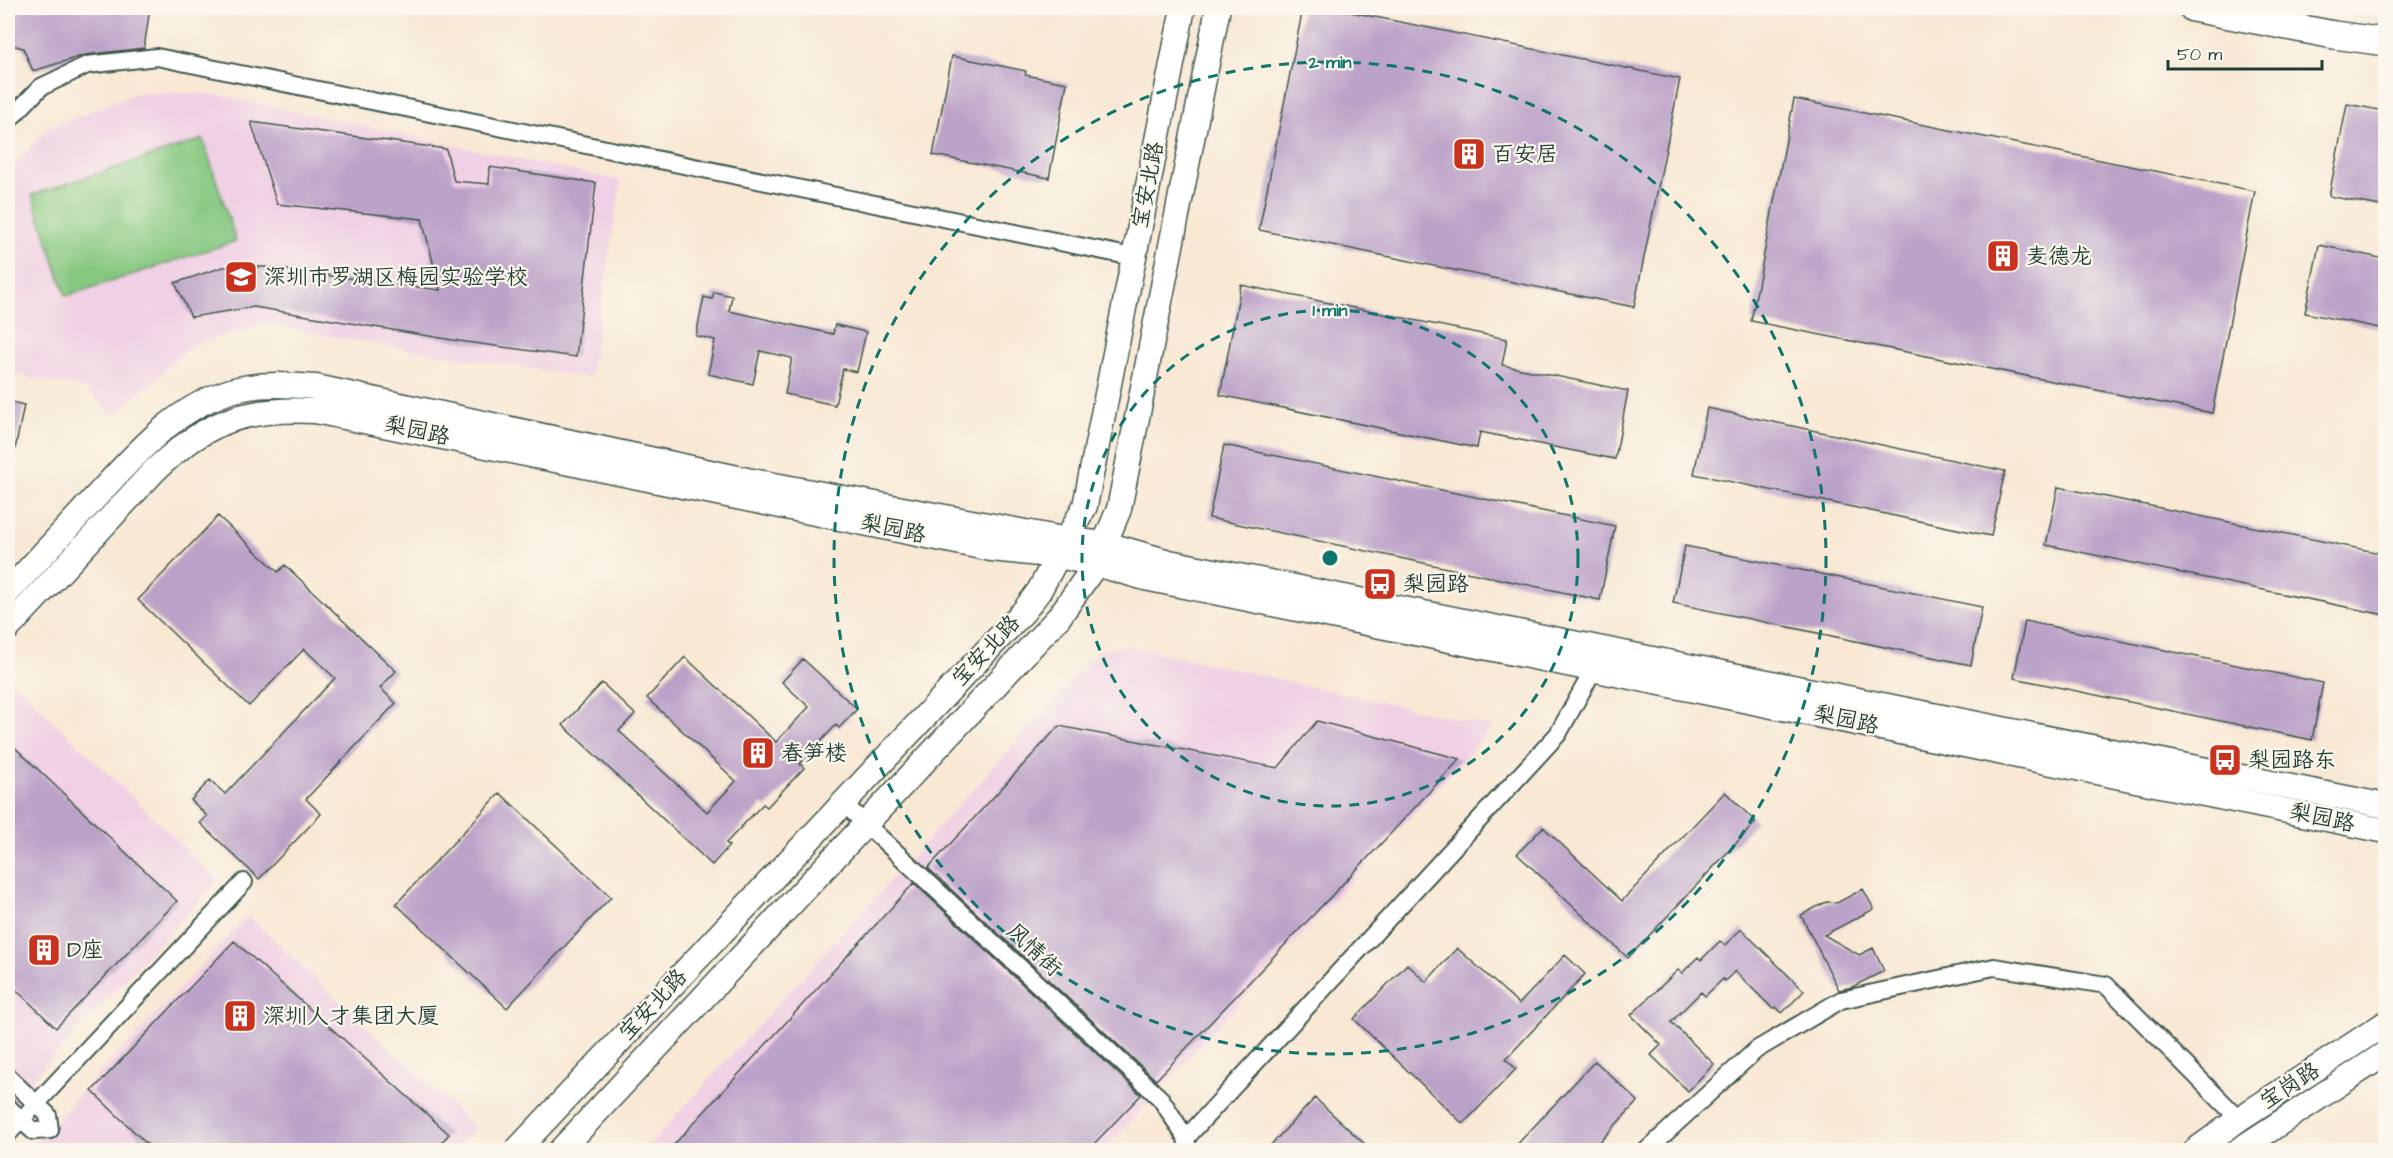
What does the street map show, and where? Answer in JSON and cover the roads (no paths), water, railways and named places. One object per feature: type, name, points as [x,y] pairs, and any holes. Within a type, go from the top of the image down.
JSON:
[{"type":"main road","points":[[2193,8],[2334,35],[2385,42]]},
{"type":"street","name":"宝安北路","points":[[518,1150],[1024,610],[1039,591],[1085,506],[1183,8]]},
{"type":"street","name":"宝安北路","points":[[561,1150],[1059,617],[1101,554],[1119,509],[1218,8]]},
{"type":"street","points":[[8,121],[41,87],[87,65],[157,57],[1133,257]]},
{"type":"street","name":"梨园路","points":[[8,592],[148,441],[176,418],[207,401],[238,389],[275,384],[326,389],[1063,548],[1101,554],[1145,578],[1596,658],[2385,806]]},
{"type":"street","name":"梨园路","points":[[8,628],[172,454],[195,436],[224,422],[253,413],[285,410],[315,411],[354,418],[991,549],[1063,548]]},
{"type":"street","points":[[1187,1144],[1558,734],[1596,658]]},
{"type":"street","name":"梨园路","points":[[1596,658],[2385,831]]},
{"type":"street","name":"风情街","points":[[843,802],[1161,1099],[1187,1144]]},
{"type":"street","points":[[8,1134],[244,882]]},
{"type":"street","points":[[1647,1150],[1756,1050],[1841,1000],[1994,967],[2106,985],[2239,1119]]},
{"type":"street","name":"宝岗路","points":[[2196,1150],[2385,1023]]},
{"type":"street","name":"宝岗路","points":[[2239,1150],[2385,1053]]},
{"type":"street","points":[[8,1077],[48,1115],[50,1130],[33,1131],[8,1107]]},
{"type":"place","name":"百安居","points":[[1469,154]]},
{"type":"place","name":"麦德龙","points":[[2003,256]]},
{"type":"place","name":"深圳市罗湖区梅园实验学校","points":[[241,277]]},
{"type":"place","name":"梨园路","points":[[1380,584]]},
{"type":"place","name":"春笋楼","points":[[758,753]]},
{"type":"place","name":"梨园路东","points":[[2225,760]]},
{"type":"place","name":"D座","points":[[44,950]]},
{"type":"place","name":"深圳人才集团大厦","points":[[240,1016]]}]
